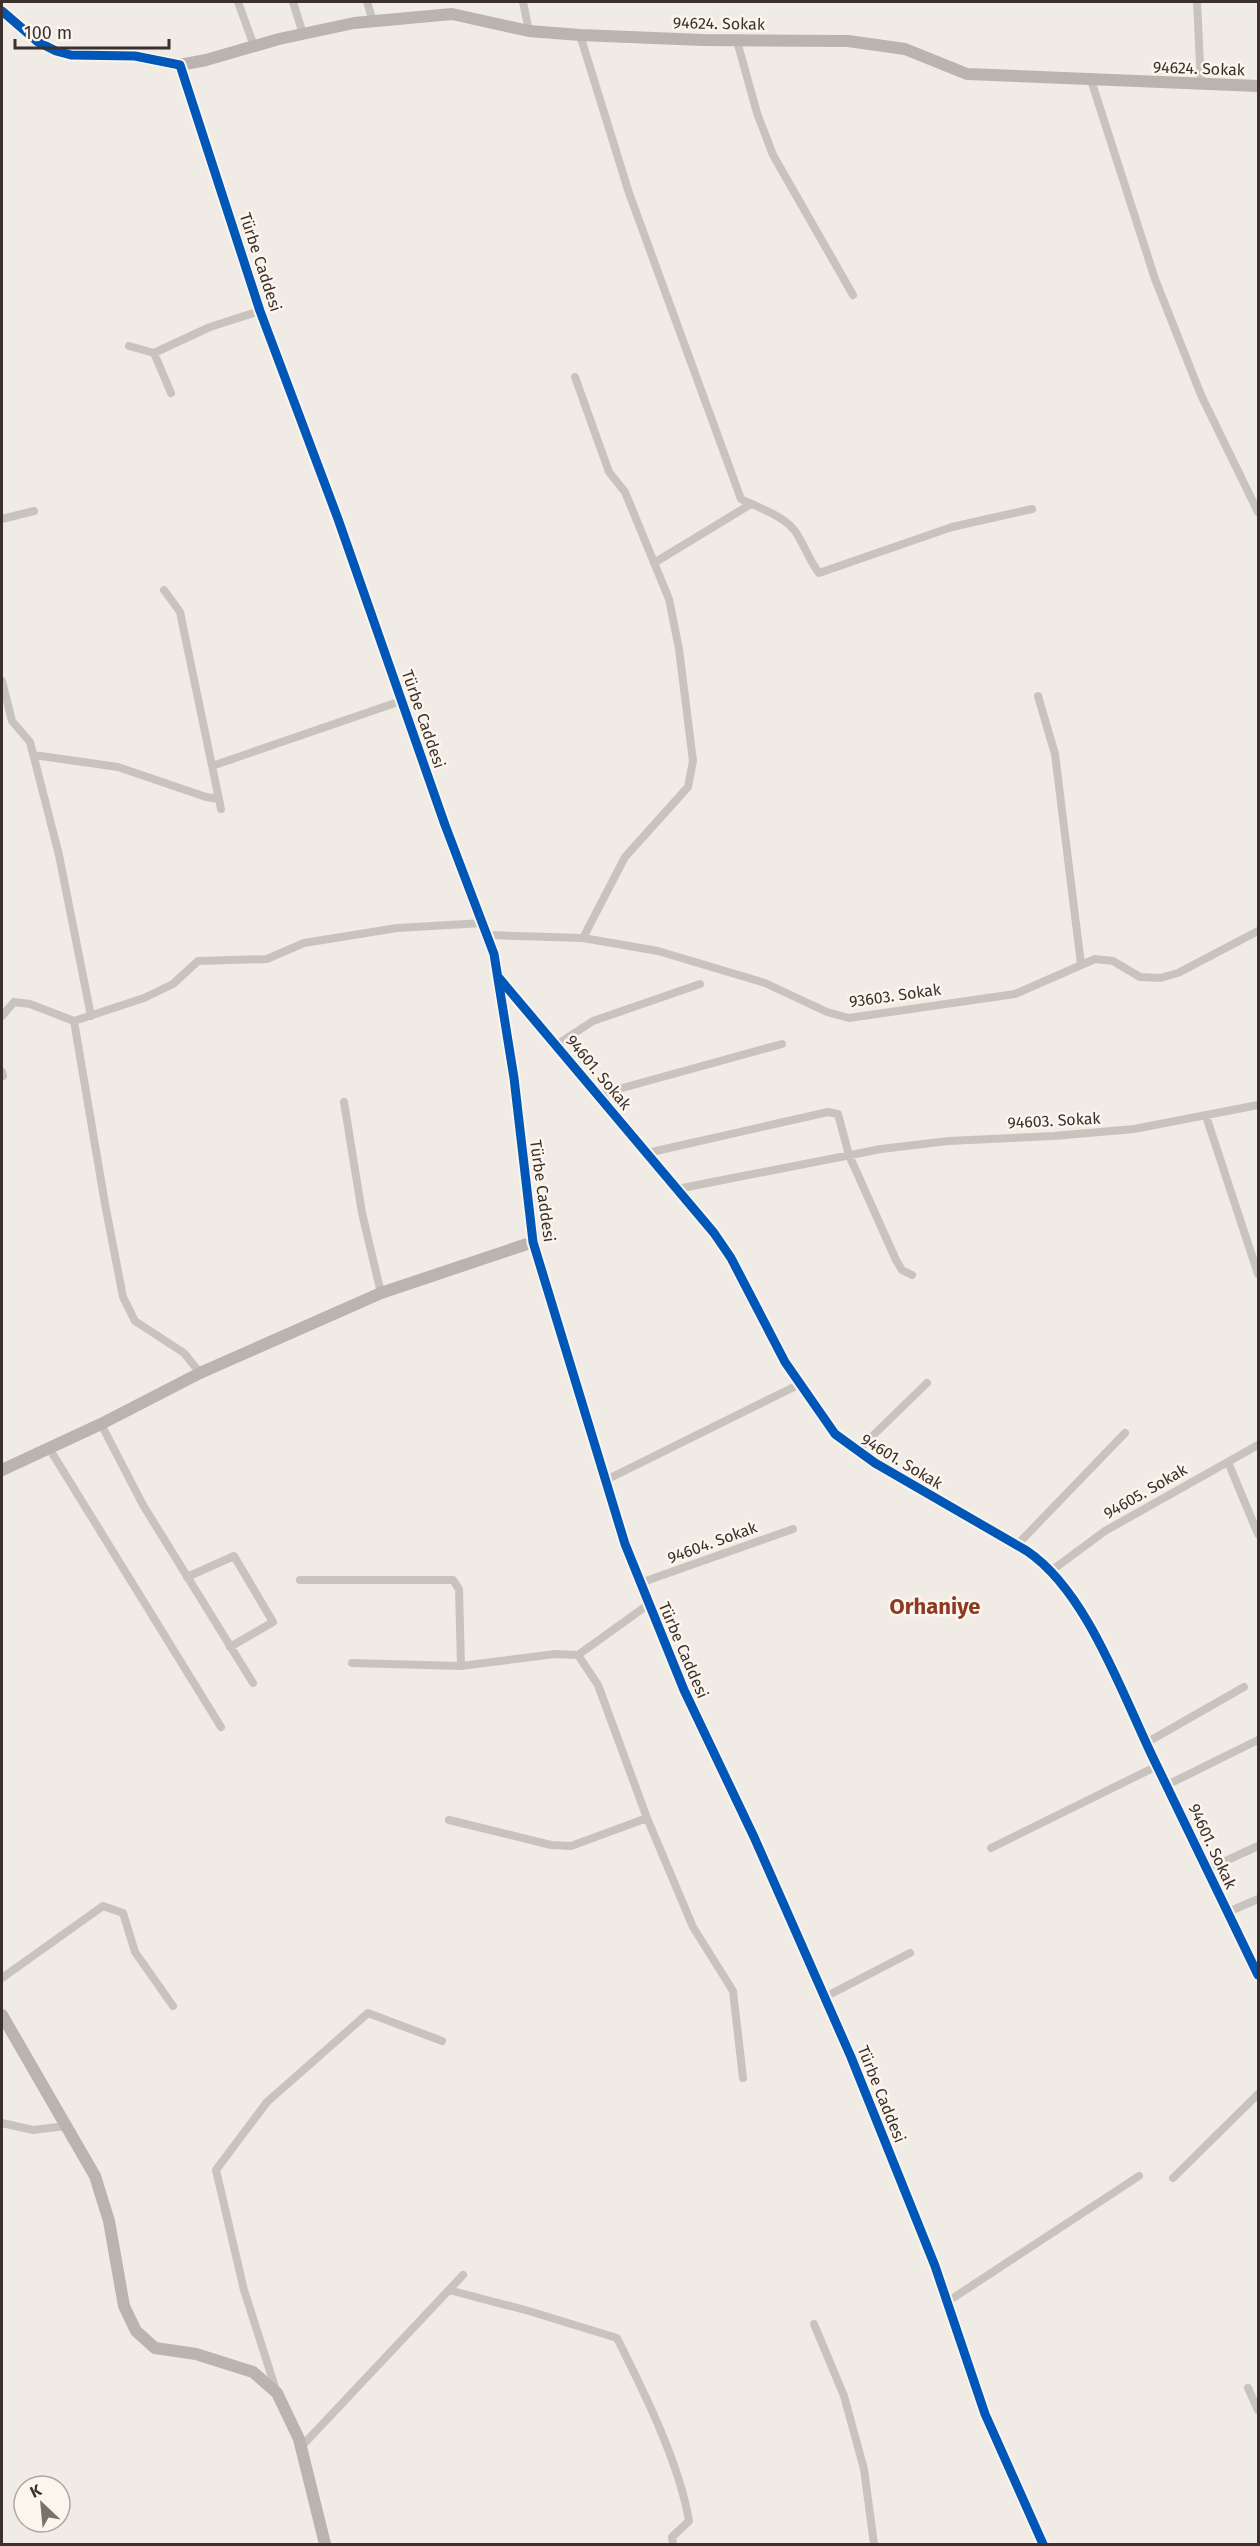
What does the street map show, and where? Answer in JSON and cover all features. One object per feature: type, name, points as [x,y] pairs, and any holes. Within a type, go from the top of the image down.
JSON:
[{"type":"street","points":[[237,2],[254,46]]},
{"type":"street","points":[[293,2],[303,34]]},
{"type":"street","points":[[367,2],[373,21]]},
{"type":"street","points":[[523,2],[529,31]]},
{"type":"street","points":[[1197,2],[1201,85]]},
{"type":"street","points":[[2,11],[38,42],[56,51],[71,55],[135,56],[180,65]]},
{"type":"street","name":"94624. Sokak","points":[[180,65],[354,23],[452,14],[529,31],[580,35],[737,41],[849,41],[905,49],[967,74],[1258,86]]},
{"type":"street","points":[[580,35],[628,193],[741,499],[794,530],[809,560],[819,573],[952,527],[1032,509]]},
{"type":"street","points":[[737,41],[773,155],[853,295]]},
{"type":"street","name":"Türbe Caddesi","points":[[180,65],[260,311],[338,519],[401,701],[488,935],[499,978],[514,1078],[533,1242],[626,1544],[684,1690],[754,1836],[825,1997],[921,2230],[985,2414],[1043,2544]]},
{"type":"street","points":[[1090,80],[1155,279],[1201,395],[1258,512]]},
{"type":"street","points":[[129,346],[154,353],[210,327],[260,311]]},
{"type":"street","points":[[154,353],[171,393]]},
{"type":"street","points":[[575,377],[609,472],[625,492],[669,599],[693,761],[688,787],[625,857],[583,938]]},
{"type":"street","points":[[654,563],[751,504]]},
{"type":"street","points":[[2,519],[34,510]]},
{"type":"street","points":[[164,590],[180,612],[221,809]]},
{"type":"street","points":[[2,681],[12,721],[30,742],[34,755],[59,855],[90,1016]]},
{"type":"street","points":[[1038,696],[1055,754],[1081,964]]},
{"type":"street","points":[[212,766],[401,701]]},
{"type":"street","points":[[34,755],[118,766],[206,797],[219,799]]},
{"type":"street","points":[[2,1016],[14,1002],[30,1004],[74,1021],[144,998],[173,984],[198,961],[267,959],[304,943],[397,928],[483,922]]},
{"type":"street","name":"93603. Sokak","points":[[488,935],[583,938],[636,946],[678,956],[765,983],[827,1012],[849,1018],[1015,994],[1095,959],[1105,958],[1149,979],[1160,978],[1178,973],[1258,931]]},
{"type":"street","name":"94601. Sokak","points":[[499,978],[723,1245],[771,1338],[835,1434],[857,1451],[1017,1545],[1051,1571],[1068,1593],[1109,1663],[1258,1975]]},
{"type":"street","name":"94601. Sokak","points":[[556,1045],[593,1021],[700,984]]},
{"type":"street","points":[[74,1021],[123,1297],[135,1321],[184,1353],[200,1373]]},
{"type":"street","name":"94601. Sokak","points":[[597,1095],[782,1044]]},
{"type":"street","points":[[344,1102],[362,1213],[381,1293]]},
{"type":"street","name":"94603. Sokak","points":[[677,1189],[849,1155],[948,1141],[1085,1134],[1134,1129],[1258,1105]]},
{"type":"street","points":[[648,1154],[834,1112],[841,1117],[849,1155],[898,1265],[906,1273],[912,1275]]},
{"type":"street","points":[[1206,1116],[1258,1274]]},
{"type":"street","points":[[2,1470],[101,1424],[200,1373],[381,1293],[533,1242]]},
{"type":"street","name":"94601. Sokak","points":[[857,1451],[927,1383]]},
{"type":"street","points":[[606,1480],[800,1384]]},
{"type":"street","points":[[101,1424],[143,1505],[253,1683]]},
{"type":"street","points":[[1017,1545],[1125,1433]]},
{"type":"street","name":"94605. Sokak","points":[[1051,1571],[1093,1538],[1258,1445]]},
{"type":"street","points":[[49,1448],[221,1727]]},
{"type":"street","points":[[1228,1462],[1258,1534]]},
{"type":"street","name":"94604. Sokak","points":[[640,1583],[794,1529]]},
{"type":"street","points":[[187,1577],[234,1556],[273,1622],[230,1647]]},
{"type":"street","points":[[300,1580],[453,1580],[459,1589],[461,1666]]},
{"type":"street","points":[[352,1663],[461,1666],[555,1654],[578,1655],[648,1604]]},
{"type":"street","points":[[578,1655],[598,1685],[647,1818],[693,1927],[733,1991],[743,2078]]},
{"type":"street","points":[[1146,1743],[1244,1687]]},
{"type":"street","points":[[1167,1785],[1258,1740]]},
{"type":"street","points":[[991,1848],[1157,1766]]},
{"type":"street","points":[[449,1820],[551,1845],[571,1846],[647,1818]]},
{"type":"street","points":[[1208,1869],[1258,1846]]},
{"type":"street","points":[[1228,1912],[1258,1899]]},
{"type":"street","points":[[2,1978],[103,1906],[123,1913],[135,1952],[173,2006]]},
{"type":"street","points":[[825,1997],[910,1953]]},
{"type":"street","points":[[324,2544],[301,2447],[277,2393],[244,2290],[216,2170],[267,2102],[368,2013],[442,2041]]},
{"type":"street","points":[[2,2015],[95,2176],[109,2222],[124,2306],[136,2331],[155,2348],[196,2354],[253,2372],[277,2393]]},
{"type":"street","points":[[1173,2178],[1258,2094]]},
{"type":"street","points":[[2,2123],[33,2130],[66,2126]]},
{"type":"street","points":[[947,2302],[1139,2176]]},
{"type":"street","points":[[301,2447],[464,2275]]},
{"type":"street","points":[[448,2290],[529,2311],[616,2338],[635,2375],[684,2490],[689,2521],[672,2537],[673,2544]]},
{"type":"street","points":[[814,2324],[844,2396],[864,2469],[874,2544]]},
{"type":"street","points":[[1248,2388],[1258,2410]]},
{"type":"cycle path","points":[[2,11],[38,42],[56,51],[71,55],[135,56],[180,65],[260,311],[338,519],[445,825],[494,954],[514,1078],[533,1242],[625,1544],[684,1690],[754,1837],[851,2057],[935,2266],[985,2414],[1043,2544]]},
{"type":"cycle path","points":[[499,978],[714,1233],[731,1258],[785,1362],[835,1434],[875,1463],[1027,1551],[1049,1570],[1069,1593],[1087,1620],[1118,1680],[1258,1975]]},
{"type":"district","name":"Orhaniye","points":[[935,1606]]}]
